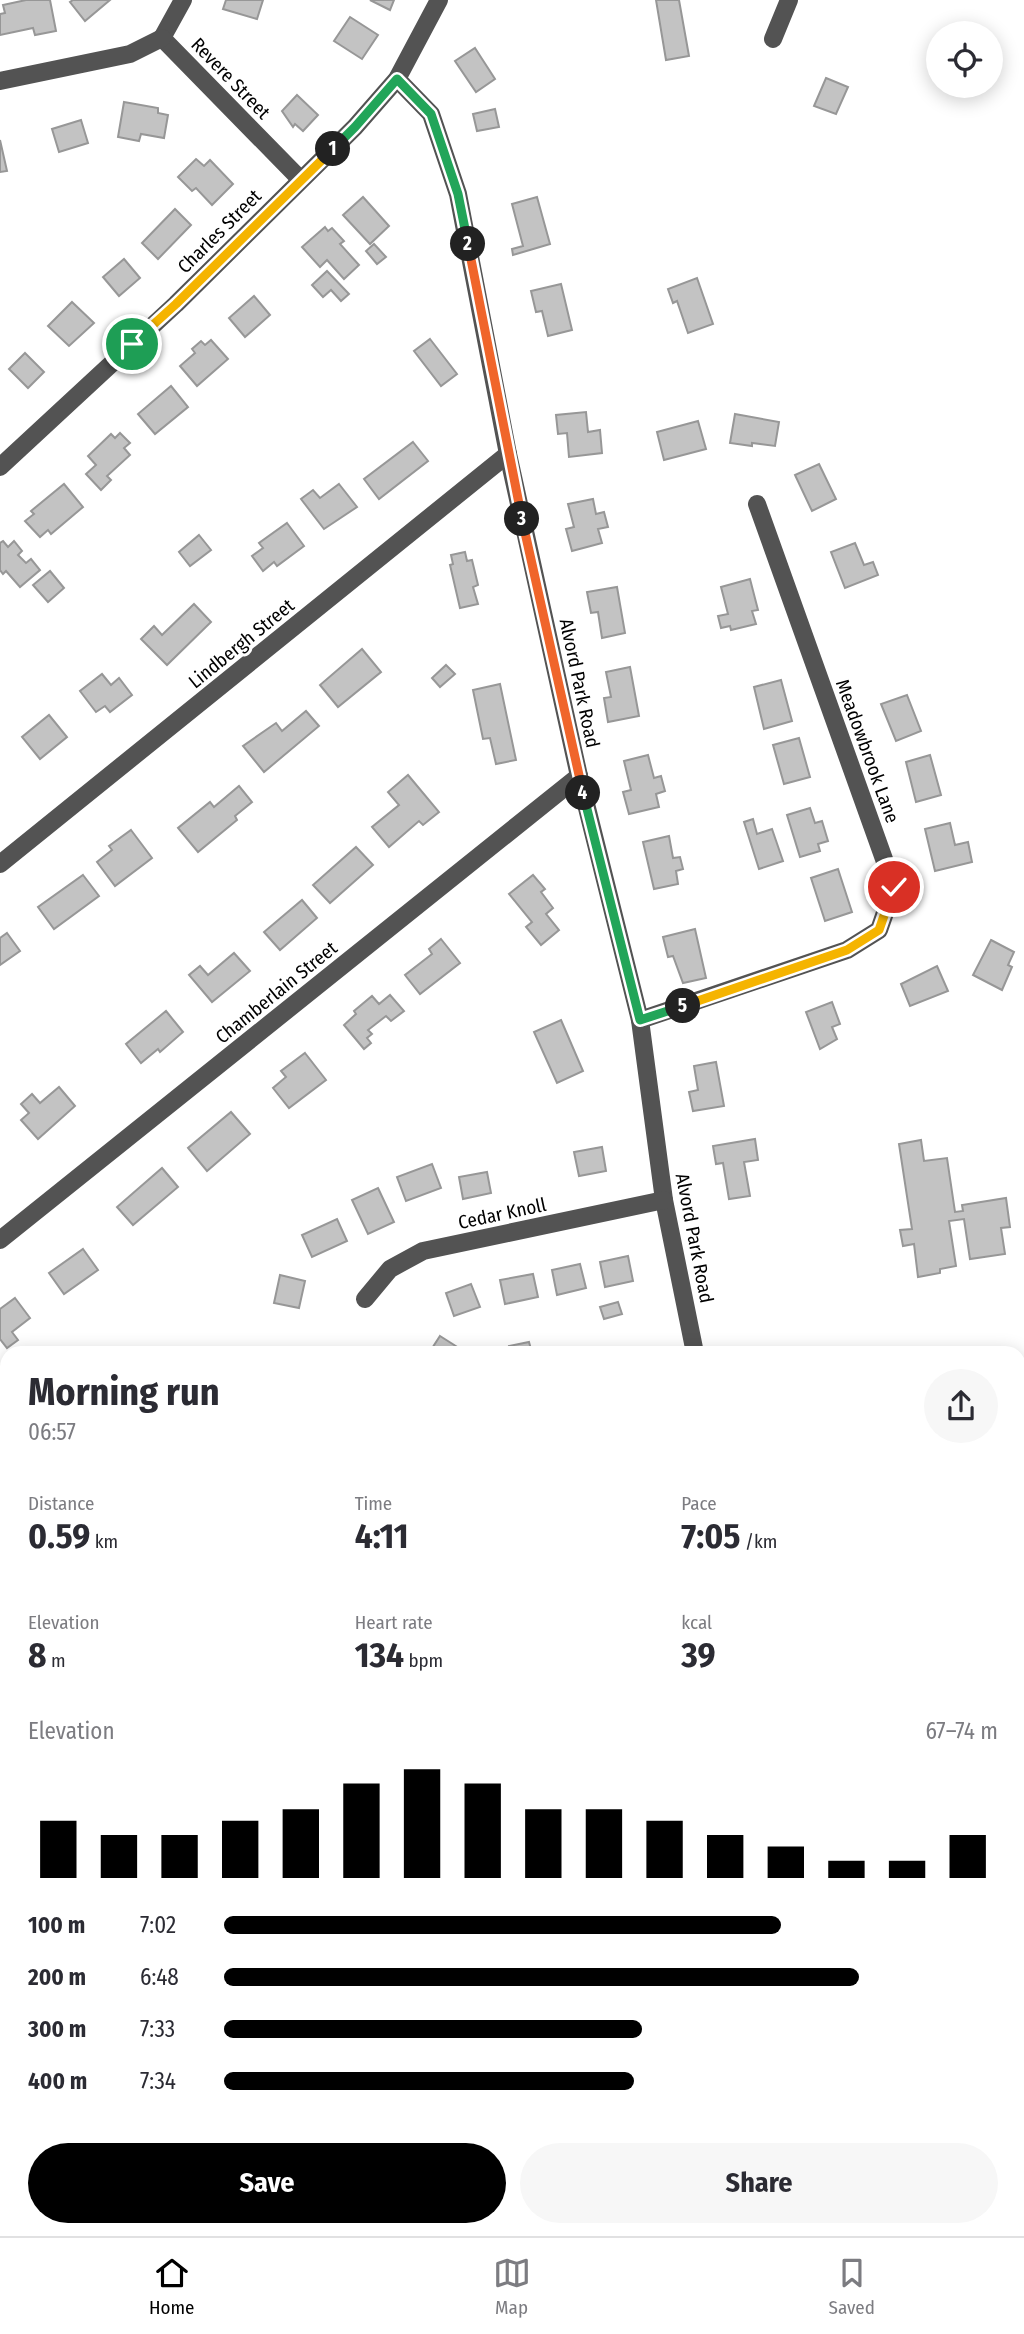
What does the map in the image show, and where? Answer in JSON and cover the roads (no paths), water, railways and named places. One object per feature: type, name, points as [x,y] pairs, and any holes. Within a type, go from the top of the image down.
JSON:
[{"type":"street","name":"Revere Street","points":[[183,0],[162,38],[300,179]]},
{"type":"street","name":"Charles Street","points":[[0,467],[176,304],[355,127],[397,79],[439,0]]},
{"type":"street","points":[[773,40],[789,0]]},
{"type":"street","points":[[0,81],[130,54],[162,38]]},
{"type":"street","name":"Alvord Park Road","points":[[397,79],[431,114],[458,194],[508,454],[579,776],[640,1020],[664,1200],[694,1346]]},
{"type":"street","name":"Lindbergh Street","points":[[0,864],[508,454]]},
{"type":"street","name":"Meadowbrook Lane","points":[[640,1020],[847,950],[879,930],[894,887],[757,504]]},
{"type":"street","name":"Chamberlain Street","points":[[0,1240],[579,776]]},
{"type":"street","name":"Cedar Knoll","points":[[365,1299],[390,1269],[423,1251],[664,1200]]}]
